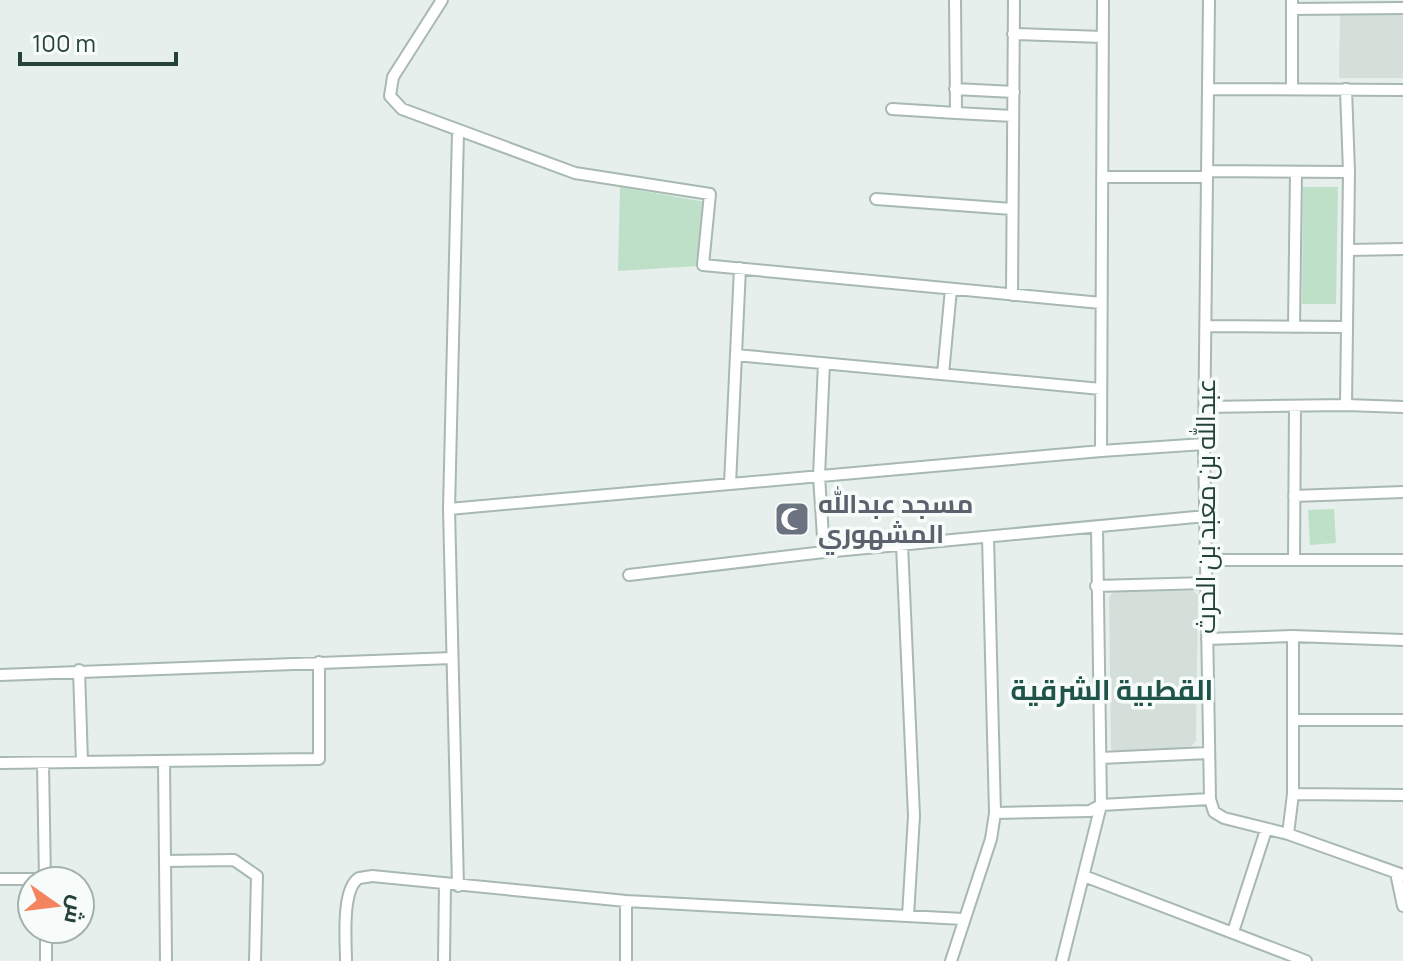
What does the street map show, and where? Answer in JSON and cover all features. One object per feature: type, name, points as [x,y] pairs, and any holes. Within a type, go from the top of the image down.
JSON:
[{"type":"street","points":[[442,0],[393,77],[390,96],[402,109],[575,173],[710,194],[703,265],[1101,303]]},
{"type":"street","points":[[955,0],[956,113]]},
{"type":"street","points":[[1012,295],[1014,0]]},
{"type":"street","points":[[1101,451],[1103,0]]},
{"type":"street","name":"عبدالله بن معبد بن الحرث","points":[[1209,0],[1204,444],[1210,799]]},
{"type":"street","points":[[1292,89],[1292,4],[1403,8]]},
{"type":"street","points":[[1013,34],[1103,37]]},
{"type":"street","points":[[955,89],[1014,92]]},
{"type":"street","points":[[1208,89],[1403,90]]},
{"type":"street","points":[[1346,89],[1349,172],[1346,405]]},
{"type":"street","points":[[892,109],[1013,116]]},
{"type":"street","points":[[458,132],[449,509],[458,886]]},
{"type":"street","points":[[1294,327],[1296,172]]},
{"type":"street","points":[[1102,177],[1349,172]]},
{"type":"street","points":[[876,199],[1012,209]]},
{"type":"street","points":[[1348,250],[1403,249]]},
{"type":"street","points":[[730,484],[740,268]]},
{"type":"street","points":[[943,374],[951,289]]},
{"type":"street","points":[[1206,326],[1347,327]]},
{"type":"street","points":[[736,355],[1101,389]]},
{"type":"street","points":[[824,363],[819,476],[824,552]]},
{"type":"street","points":[[1294,560],[1295,406]]},
{"type":"street","points":[[1205,407],[1403,407]]},
{"type":"street","points":[[449,509],[1204,444]]},
{"type":"street","points":[[1294,496],[1403,492]]},
{"type":"street","points":[[629,575],[824,552],[1206,516]]},
{"type":"street","points":[[1062,961],[1101,805],[1097,527]]},
{"type":"street","points":[[951,961],[991,839],[995,813],[988,537]]},
{"type":"street","points":[[902,545],[914,816],[908,916]]},
{"type":"street","points":[[1206,560],[1403,560]]},
{"type":"street","points":[[1096,586],[1207,583]]},
{"type":"street","points":[[1207,639],[1293,636],[1403,640]]},
{"type":"street","points":[[1288,834],[1293,794],[1293,636]]},
{"type":"street","points":[[0,675],[452,658]]},
{"type":"street","points":[[0,763],[319,759],[319,662]]},
{"type":"street","points":[[79,670],[82,762]]},
{"type":"street","points":[[1293,720],[1403,720]]},
{"type":"street","points":[[1101,758],[1208,753]]},
{"type":"street","points":[[164,761],[166,961]]},
{"type":"street","points":[[43,763],[45,865]]},
{"type":"street","points":[[1293,794],[1403,795]]},
{"type":"street","points":[[995,813],[1090,811],[1101,805],[1210,799],[1214,812],[1266,830],[1288,834],[1399,874],[1403,906]]},
{"type":"street","points":[[1233,932],[1266,830]]},
{"type":"street","points":[[165,861],[234,860],[257,876],[255,961]]},
{"type":"street","points":[[346,961],[347,899],[351,887],[360,878],[372,876],[626,901],[963,919]]},
{"type":"street","points":[[1084,876],[1306,961]]},
{"type":"street","points":[[444,961],[445,884]]},
{"type":"street","points":[[626,901],[626,961]]},
{"type":"shaded area","points":[[1340,14],[1403,14],[1403,78],[1339,78]]},
{"type":"shaded area","points":[[1193,591],[1198,595],[1196,741],[1190,748],[1116,752],[1111,749],[1109,597],[1113,592]]},
{"type":"green space","points":[[620,187],[706,202],[697,266],[618,271]]},
{"type":"green space","points":[[1303,187],[1338,187],[1336,304],[1302,304]]},
{"type":"green space","points":[[1334,509],[1336,543],[1310,545],[1308,510]]},
{"type":"place","name":"مسجد عبدالله المشهوري","points":[[792,519]]},
{"type":"district","name":"القطبية الشرقية","points":[[1112,690]]}]
